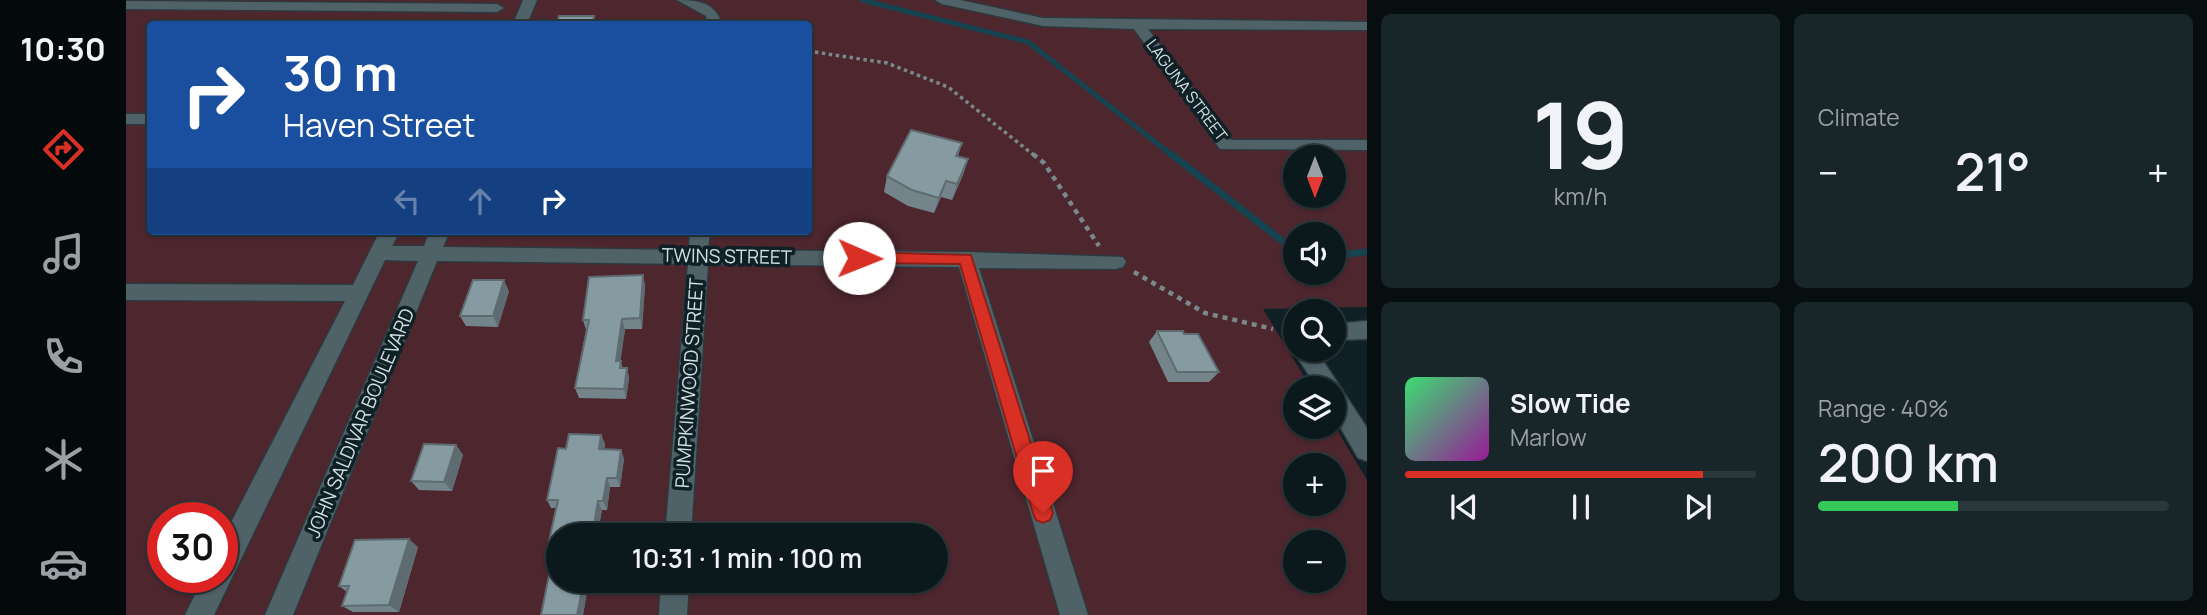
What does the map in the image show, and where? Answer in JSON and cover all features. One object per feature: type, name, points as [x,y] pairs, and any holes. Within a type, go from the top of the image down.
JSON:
[{"type":"street","points":[[521,21],[530,0]]},
{"type":"street","points":[[684,0],[712,14],[714,21]]},
{"type":"street","points":[[942,0],[1043,22],[1367,26]]},
{"type":"street","points":[[126,5],[499,4],[490,21]]},
{"type":"street","name":"LAGUNA STREET","points":[[1138,25],[1226,145],[1367,145]]},
{"type":"street","points":[[126,118],[147,119]]},
{"type":"street","points":[[238,537],[388,235]]},
{"type":"street","name":"PUMPKINWOOD STREET","points":[[679,523],[700,235]]},
{"type":"street","name":"TWINS STREET","points":[[379,253],[436,242],[698,256],[1116,262]]},
{"type":"street","name":"JOHN SALDIVAR BOULEVARD","points":[[279,615],[436,242]]},
{"type":"street","points":[[966,259],[1074,615]]},
{"type":"street","points":[[126,292],[360,293]]},
{"type":"street","points":[[1346,331],[1367,330]]},
{"type":"street","points":[[1346,416],[1367,450]]},
{"type":"street","points":[[199,615],[210,593]]},
{"type":"street","points":[[673,615],[674,593]]},
{"type":"path","points":[[812,52],[887,63],[948,87],[1044,163],[1106,256],[1205,313],[1283,331]]},
{"type":"shaded area","points":[[126,0],[1367,0],[1367,307],[1346,307],[1346,299],[1283,299],[1283,309],[1263,309],[1283,342],[1283,362],[1295,362],[1304,376],[1283,376],[1283,439],[1342,439],[1367,480],[1367,615],[126,615]]},
{"type":"building","points":[[559,16],[594,16],[593,21],[558,21]]},
{"type":"building","points":[[911,130],[962,143],[956,156],[968,159],[957,184],[946,181],[939,198],[912,190],[887,176]]},
{"type":"building","points":[[643,275],[640,318],[622,319],[616,361],[621,361],[620,368],[627,368],[624,389],[575,388],[589,320],[583,320],[589,277]]},
{"type":"building","points":[[473,280],[504,280],[493,316],[460,316]]},
{"type":"building","points":[[1157,331],[1198,334],[1219,372],[1177,372]]},
{"type":"building","points":[[569,434],[601,435],[599,449],[621,450],[617,478],[607,478],[603,501],[598,501],[594,523],[553,523],[558,500],[547,500],[558,448],[566,449]]},
{"type":"building","points":[[424,444],[456,445],[444,482],[411,481]]},
{"type":"building","points":[[409,539],[389,605],[342,606],[349,586],[339,586],[355,540]]},
{"type":"building","points":[[546,590],[546,593],[582,593],[577,615],[541,615]]},
{"type":"waterway","points":[[862,0],[1028,42],[1173,156]]},
{"type":"waterway","points":[[1171,154],[1283,242]]},
{"type":"waterway","points":[[1346,254],[1367,252]]},
{"type":"route","points":[[859,258],[966,259],[1043,513]]}]
